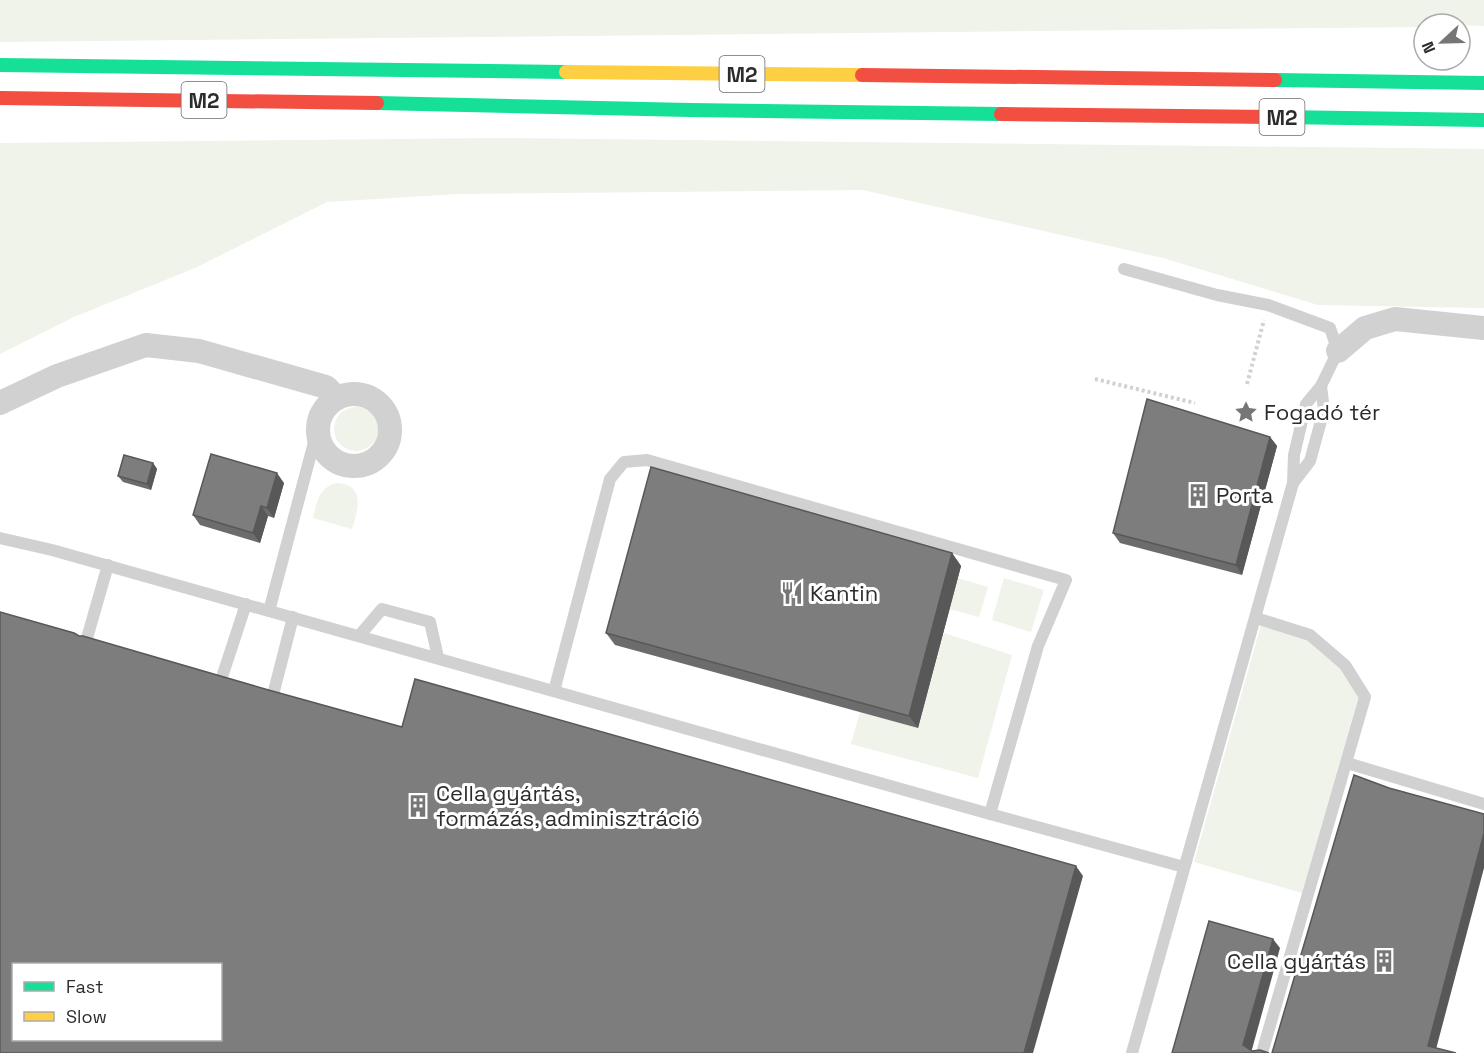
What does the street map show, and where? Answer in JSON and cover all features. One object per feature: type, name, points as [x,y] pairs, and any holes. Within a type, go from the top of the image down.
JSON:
[{"type":"highway","name":"M2","points":[[0,65],[1484,83]]},
{"type":"highway","name":"M2","points":[[0,99],[1484,120]]},
{"type":"street","points":[[1338,351],[1365,328],[1395,319],[1484,328]]},
{"type":"street","points":[[0,403],[57,376],[146,345],[199,351],[326,387],[337,398]]},
{"type":"street","points":[[357,393],[377,402],[385,411],[390,434],[387,446],[380,456],[370,463],[346,466],[334,461],[326,453],[319,443],[317,431],[322,411],[337,398],[357,393]]},
{"type":"lane","points":[[1124,268],[1217,295],[1268,305],[1330,327],[1338,351],[1321,386],[1306,404],[1294,455],[1293,483],[1132,1053]]},
{"type":"lane","points":[[1293,483],[1310,461],[1324,410],[1321,386]]},
{"type":"lane","points":[[269,611],[317,431]]},
{"type":"lane","points":[[554,691],[610,479],[624,462],[647,460],[658,463],[1066,580],[1038,646],[990,814]]},
{"type":"lane","points":[[0,538],[438,657],[1184,867]]},
{"type":"lane","points":[[87,638],[108,566]]},
{"type":"lane","points":[[224,674],[246,604]]},
{"type":"lane","points":[[358,636],[382,609],[411,616],[430,622],[438,657]]},
{"type":"lane","points":[[274,691],[293,617]]},
{"type":"lane","points":[[1256,618],[1310,635],[1345,665],[1365,697],[1262,1053]]},
{"type":"lane","points":[[1347,763],[1484,804]]},
{"type":"path","points":[[1247,384],[1268,305]]},
{"type":"path","points":[[1095,379],[1195,403]]},
{"type":"shaded area","points":[[0,0],[1484,0],[1484,26],[1472,26],[1472,12],[1412,12],[1412,27],[0,42]]},
{"type":"shaded area","points":[[497,138],[1484,149],[1484,308],[1318,305],[1163,258],[863,190],[457,194],[327,202],[195,268],[74,317],[0,354],[0,143]]},
{"type":"shaded area","points":[[356,407],[365,408],[372,413],[377,420],[377,438],[372,445],[365,450],[356,451],[347,450],[340,445],[335,438],[334,429],[335,420],[340,413],[347,408]]},
{"type":"shaded area","points":[[337,483],[352,488],[358,499],[352,529],[313,518],[323,492]]},
{"type":"shaded area","points":[[958,578],[988,587],[979,617],[950,609]]},
{"type":"shaded area","points":[[1004,578],[1044,590],[1031,632],[992,620]]},
{"type":"shaded area","points":[[1261,625],[1308,639],[1342,668],[1358,698],[1302,893],[1194,862]]},
{"type":"shaded area","points":[[944,633],[1012,655],[978,778],[851,744],[860,712],[918,728]]},
{"type":"building","name":"Porta","points":[[1147,399],[1270,437],[1236,565],[1113,533]]},
{"type":"building","points":[[211,454],[277,473],[267,508],[261,506],[253,533],[193,515]]},
{"type":"building","points":[[124,455],[153,463],[147,484],[118,476]]},
{"type":"building","name":"Kantin","points":[[651,467],[952,553],[909,716],[606,633]]},
{"type":"building","name":"Cella gyártás, formázás, adminisztráció","points":[[0,612],[402,727],[415,679],[1076,866],[1024,1053],[0,1053]]},
{"type":"building","name":"Cella gyártás","points":[[1354,775],[1389,788],[1484,814],[1484,833],[1428,1046],[1456,1053],[1272,1053]]},
{"type":"building","points":[[1209,921],[1273,939],[1243,1045],[1252,1051],[1260,1050],[1269,1053],[1172,1053]]},
{"type":"traffic: fast","points":[[0,65],[566,72]]},
{"type":"traffic: fast","points":[[1275,80],[1484,83]]},
{"type":"traffic: fast","points":[[377,103],[1001,114]]},
{"type":"traffic: fast","points":[[1279,117],[1484,120]]},
{"type":"traffic: slow","points":[[566,72],[862,75]]},
{"type":"traffic: jam","points":[[862,75],[1275,80]]},
{"type":"traffic: jam","points":[[0,98],[377,103]]},
{"type":"traffic: jam","points":[[1001,114],[1279,117]]},
{"type":"place","name":"Fogadó tér","points":[[1246,412]]},
{"type":"place","name":"Porta","points":[[1198,495]]},
{"type":"place","name":"Kantin","points":[[792,593]]},
{"type":"place","name":"Cella gyártás, formázás, adminisztráció","points":[[418,806]]},
{"type":"place","name":"Cella gyártás","points":[[1384,961]]}]
